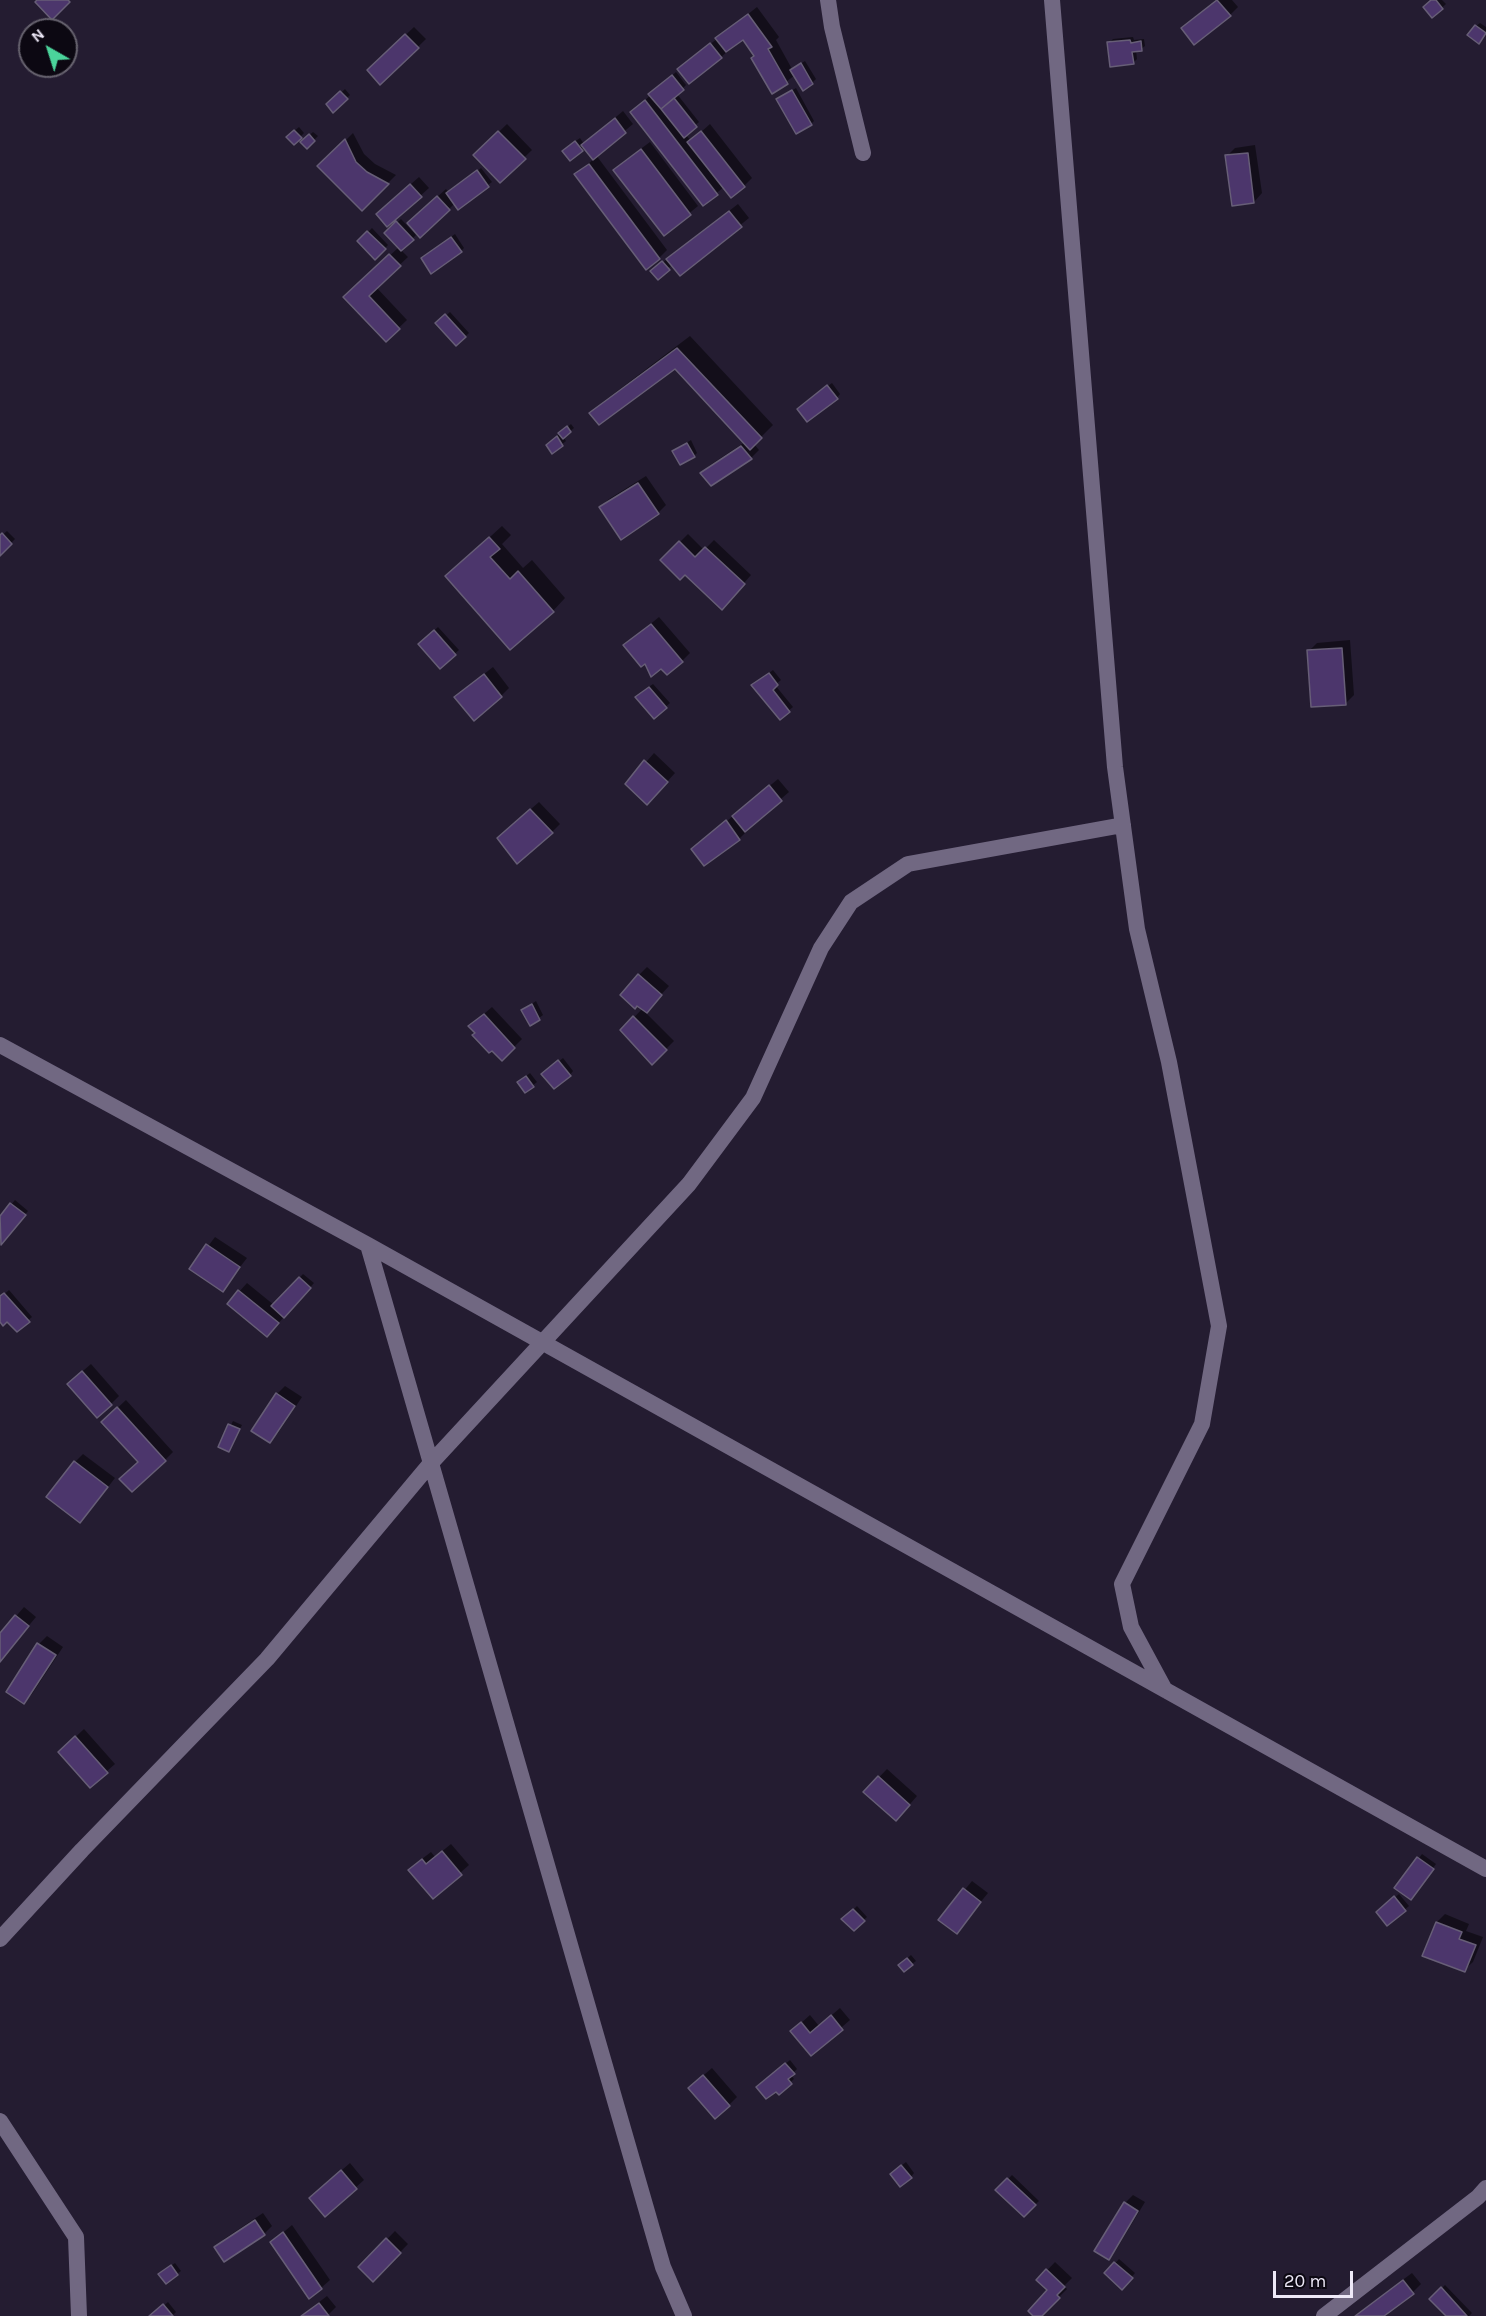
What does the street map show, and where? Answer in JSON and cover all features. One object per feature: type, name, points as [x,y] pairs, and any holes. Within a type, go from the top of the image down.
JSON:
[{"type":"street","points":[[828,0],[832,27],[863,153]]},
{"type":"street","points":[[1052,0],[1114,756],[1137,929],[1169,1062],[1219,1326],[1202,1424],[1122,1584],[1131,1627],[1165,1690]]},
{"type":"street","points":[[0,1940],[82,1850],[267,1659],[431,1463],[689,1184],[753,1098],[821,948],[851,902],[908,864],[1123,825]]},
{"type":"street","points":[[0,1046],[368,1245],[1486,1869]]},
{"type":"street","points":[[368,1245],[663,2267],[684,2316]]},
{"type":"street","points":[[0,2121],[76,2237],[79,2316]]},
{"type":"street","points":[[1324,2316],[1478,2197],[1486,2188]]},
{"type":"building","points":[[37,0],[68,0],[70,2],[54,18],[50,18],[35,2]]},
{"type":"building","points":[[1217,0],[1231,16],[1194,45],[1181,28]]},
{"type":"building","points":[[1431,0],[1436,0],[1443,9],[1432,18],[1423,7]]},
{"type":"building","points":[[748,14],[772,47],[768,49],[788,84],[772,94],[751,58],[754,56],[743,40],[726,52],[715,38]]},
{"type":"building","points":[[1475,25],[1486,33],[1479,44],[1467,35]]},
{"type":"building","points":[[405,34],[419,48],[380,85],[367,70]]},
{"type":"building","points":[[1130,40],[1131,43],[1141,41],[1142,51],[1132,52],[1134,64],[1110,67],[1107,42]]},
{"type":"building","points":[[710,43],[722,58],[689,84],[677,69]]},
{"type":"building","points":[[801,63],[813,84],[803,91],[790,70]]},
{"type":"building","points":[[672,75],[684,90],[661,109],[648,94]]},
{"type":"building","points":[[792,90],[812,125],[796,134],[776,99]]},
{"type":"building","points":[[340,91],[348,99],[333,113],[326,104]]},
{"type":"building","points":[[674,98],[697,127],[684,138],[661,109]]},
{"type":"building","points":[[645,100],[718,195],[703,206],[630,112]]},
{"type":"building","points":[[615,118],[626,133],[593,160],[581,145]]},
{"type":"building","points":[[294,130],[302,138],[294,145],[286,137]]},
{"type":"building","points":[[498,131],[526,159],[500,183],[473,155]]},
{"type":"building","points":[[701,131],[745,187],[731,198],[687,142]]},
{"type":"building","points":[[309,134],[315,141],[307,149],[300,142]]},
{"type":"building","points":[[345,139],[356,162],[367,172],[389,184],[362,211],[317,166]]},
{"type":"building","points":[[575,141],[583,151],[570,161],[562,151]]},
{"type":"building","points":[[641,149],[691,215],[664,236],[613,170]]},
{"type":"building","points":[[1248,153],[1254,203],[1232,206],[1225,155]]},
{"type":"building","points":[[589,164],[660,259],[646,270],[574,174]]},
{"type":"building","points":[[477,170],[489,187],[458,210],[446,193]]},
{"type":"building","points":[[410,184],[422,197],[387,227],[376,214]]},
{"type":"building","points":[[437,196],[450,210],[420,238],[407,223]]},
{"type":"building","points":[[729,211],[742,227],[680,276],[666,259]]},
{"type":"building","points":[[396,221],[414,240],[401,251],[384,233]]},
{"type":"building","points":[[367,231],[386,249],[375,260],[357,241]]},
{"type":"building","points":[[451,237],[462,252],[431,274],[421,258]]},
{"type":"building","points":[[389,254],[401,266],[369,296],[400,329],[386,342],[343,297]]},
{"type":"building","points":[[662,261],[670,270],[658,280],[650,271]]},
{"type":"building","points":[[445,314],[466,337],[456,346],[435,323]]},
{"type":"building","points":[[677,348],[762,438],[750,450],[675,369],[599,425],[589,413]]},
{"type":"building","points":[[827,385],[838,399],[807,422],[797,409]]},
{"type":"building","points":[[567,426],[571,432],[563,439],[558,433]]},
{"type":"building","points":[[557,436],[563,446],[552,454],[546,445]]},
{"type":"building","points":[[687,443],[695,457],[680,465],[672,451]]},
{"type":"building","points":[[741,446],[752,459],[711,486],[700,473]]},
{"type":"building","points":[[638,483],[659,514],[621,540],[599,507]]},
{"type":"building","points":[[2,533],[12,544],[0,556],[0,535]]},
{"type":"building","points":[[489,537],[500,549],[490,557],[510,579],[518,571],[554,612],[510,650],[445,576]]},
{"type":"building","points":[[679,541],[695,557],[705,547],[745,584],[722,610],[685,575],[680,580],[660,560]]},
{"type":"building","points":[[651,624],[683,662],[667,675],[661,669],[651,677],[645,664],[641,667],[623,645]]},
{"type":"building","points":[[434,630],[456,655],[440,669],[418,644]]},
{"type":"building","points":[[1342,648],[1346,705],[1311,707],[1307,650]]},
{"type":"building","points":[[769,673],[778,685],[773,690],[790,712],[780,720],[751,685]]},
{"type":"building","points":[[484,674],[502,697],[474,721],[454,697]]},
{"type":"building","points":[[649,687],[667,708],[654,719],[635,697]]},
{"type":"building","points":[[644,760],[668,782],[647,805],[625,784]]},
{"type":"building","points":[[769,785],[782,801],[745,832],[732,816]]},
{"type":"building","points":[[530,809],[553,833],[517,864],[497,838]]},
{"type":"building","points":[[726,820],[740,840],[704,866],[691,849]]},
{"type":"building","points":[[638,974],[662,995],[647,1013],[637,1006],[635,1009],[620,995]]},
{"type":"building","points":[[532,1004],[540,1020],[530,1026],[521,1010]]},
{"type":"building","points":[[484,1014],[515,1048],[502,1061],[492,1051],[489,1053],[472,1035],[475,1033],[468,1026]]},
{"type":"building","points":[[633,1016],[667,1050],[652,1065],[620,1030]]},
{"type":"building","points":[[558,1060],[571,1076],[554,1089],[541,1074]]},
{"type":"building","points":[[526,1076],[534,1087],[525,1093],[517,1082]]},
{"type":"building","points":[[10,1203],[26,1215],[1,1245],[0,1216]]},
{"type":"building","points":[[206,1244],[240,1267],[223,1292],[189,1269]]},
{"type":"building","points":[[299,1277],[311,1288],[284,1318],[271,1306]]},
{"type":"building","points":[[238,1290],[279,1323],[267,1337],[227,1304]]},
{"type":"building","points":[[4,1293],[30,1322],[17,1332],[7,1322],[3,1326],[0,1322],[0,1296]]},
{"type":"building","points":[[82,1371],[112,1405],[97,1418],[67,1384]]},
{"type":"building","points":[[276,1393],[295,1406],[270,1443],[251,1431]]},
{"type":"building","points":[[117,1407],[166,1461],[132,1492],[119,1479],[138,1462],[101,1422]]},
{"type":"building","points":[[228,1424],[240,1429],[229,1452],[218,1447]]},
{"type":"building","points":[[74,1461],[108,1487],[80,1523],[46,1497]]},
{"type":"building","points":[[15,1615],[29,1626],[0,1662],[0,1633]]},
{"type":"building","points":[[37,1643],[56,1655],[24,1704],[6,1692]]},
{"type":"building","points":[[75,1736],[108,1773],[90,1788],[58,1752]]},
{"type":"building","points":[[878,1776],[910,1805],[896,1821],[863,1792]]},
{"type":"building","points":[[442,1851],[462,1875],[433,1899],[408,1870],[422,1859],[426,1864]]},
{"type":"building","points":[[1417,1857],[1434,1869],[1411,1900],[1394,1888]]},
{"type":"building","points":[[963,1888],[981,1902],[957,1934],[938,1920]]},
{"type":"building","points":[[1394,1896],[1406,1911],[1387,1926],[1376,1912]]},
{"type":"building","points":[[853,1909],[865,1921],[854,1931],[841,1919]]},
{"type":"building","points":[[1436,1922],[1462,1932],[1459,1939],[1476,1945],[1465,1972],[1422,1956]]},
{"type":"building","points":[[907,1958],[913,1965],[904,1972],[898,1965]]},
{"type":"building","points":[[831,2015],[843,2030],[811,2056],[790,2031],[801,2022],[810,2033]]},
{"type":"building","points":[[785,2063],[795,2074],[788,2079],[792,2084],[779,2095],[776,2092],[766,2099],[756,2087]]},
{"type":"building","points":[[703,2075],[730,2106],[715,2119],[688,2088]]},
{"type":"building","points":[[901,2165],[912,2178],[900,2187],[890,2174]]},
{"type":"building","points":[[341,2170],[357,2189],[325,2217],[309,2198]]},
{"type":"building","points":[[1007,2178],[1036,2205],[1024,2217],[995,2190]]},
{"type":"building","points":[[1124,2202],[1138,2211],[1109,2260],[1094,2251]]},
{"type":"building","points":[[255,2220],[265,2235],[224,2262],[214,2247]]},
{"type":"building","points":[[283,2232],[322,2289],[309,2299],[270,2242]]},
{"type":"building","points":[[386,2238],[401,2253],[373,2282],[358,2267]]},
{"type":"building","points":[[1114,2262],[1133,2278],[1122,2290],[1104,2273]]},
{"type":"building","points":[[171,2265],[178,2275],[166,2284],[158,2274]]},
{"type":"building","points":[[1046,2269],[1065,2287],[1057,2295],[1060,2298],[1042,2316],[1033,2316],[1028,2311],[1047,2290],[1036,2280]]},
{"type":"building","points":[[1403,2280],[1414,2294],[1384,2316],[1355,2316]]},
{"type":"building","points":[[1441,2287],[1467,2316],[1446,2316],[1429,2299]]},
{"type":"building","points":[[319,2303],[329,2316],[301,2316]]},
{"type":"building","points":[[163,2304],[173,2316],[149,2316]]}]
